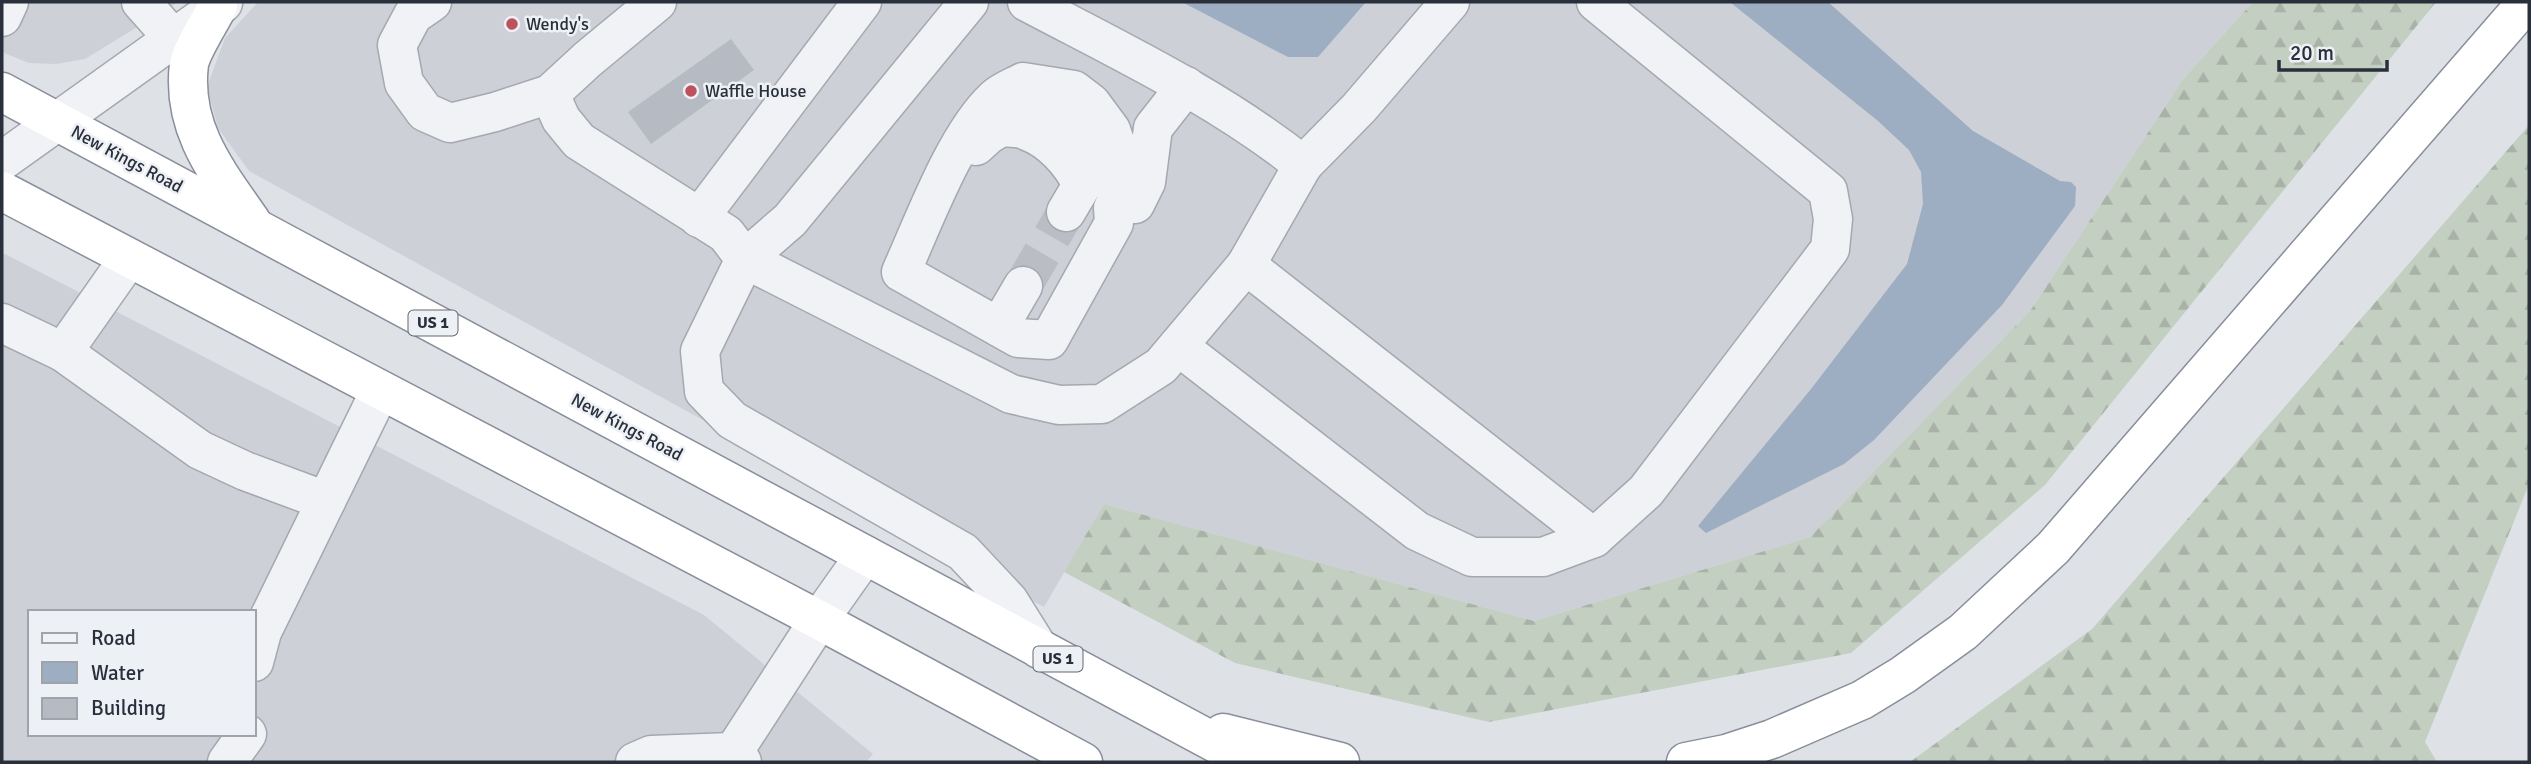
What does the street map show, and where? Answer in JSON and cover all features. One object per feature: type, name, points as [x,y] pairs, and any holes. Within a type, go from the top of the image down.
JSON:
[{"type":"highway","points":[[1686,762],[1726,754],[1772,739],[1862,700],[1903,675],[1963,632],[2053,548],[2527,2]]},
{"type":"highway","points":[[221,4],[189,62],[189,111],[209,160],[257,228]]},
{"type":"highway","name":"New Kings Road","points":[[2,92],[1251,762]]},
{"type":"highway","points":[[2,191],[819,620],[1083,762]]},
{"type":"highway","points":[[1173,720],[1340,762]]},
{"type":"highway","points":[[1008,723],[1044,762]]},
{"type":"street","points":[[2,17],[9,2]]},
{"type":"street","points":[[141,2],[173,38]]},
{"type":"street","points":[[432,2],[413,15],[397,45],[404,83],[425,112],[450,123],[550,94],[657,2]]},
{"type":"street","points":[[699,218],[862,2]]},
{"type":"street","points":[[969,2],[790,220],[745,260],[700,351],[705,391],[732,420],[962,552],[1009,601],[1039,649]]},
{"type":"street","points":[[1027,2],[1174,80],[1262,132],[1303,165]]},
{"type":"street","points":[[550,94],[561,119],[579,141],[726,234],[745,260],[1011,394],[1059,405],[1102,404],[1161,366],[1247,265],[1303,165],[1359,108],[1450,2]]},
{"type":"street","points":[[1178,346],[1417,531],[1461,552],[1472,557],[1543,557],[1594,538],[1647,491],[1830,249],[1833,219],[1828,191],[1596,2]]},
{"type":"street","points":[[2,161],[221,4]]},
{"type":"street","points":[[1091,103],[1120,112],[1139,109],[1174,80]]},
{"type":"street","points":[[1114,223],[1128,217],[1146,182],[1153,128],[1174,80]]},
{"type":"street","points":[[1023,82],[1074,90],[1091,103],[1111,130],[1125,170],[1124,186],[1114,208],[1114,223],[1049,341],[1008,333],[901,272],[944,178],[973,125],[996,97],[1023,82]]},
{"type":"street","points":[[944,178],[999,127],[1031,109],[1060,105],[1079,122],[1099,156],[1097,173],[1074,199]]},
{"type":"street","points":[[63,352],[129,258]]},
{"type":"street","points":[[1247,265],[1594,538]]},
{"type":"street","points":[[998,387],[1008,333],[1023,286]]},
{"type":"street","points":[[2,323],[63,352],[200,450],[245,471],[326,502]]},
{"type":"street","points":[[256,654],[262,632],[380,391]]},
{"type":"street","points":[[635,762],[651,755],[734,759],[819,620],[865,555]]},
{"type":"street","points":[[227,762],[246,736]]},
{"type":"shaded area","points":[[2,2],[178,2],[85,59],[56,64],[29,63],[2,52]]},
{"type":"shaded area","points":[[258,2],[2253,2],[2184,78],[2030,311],[1810,537],[1534,621],[1104,504],[1044,607],[249,171],[218,128],[207,87],[225,38]]},
{"type":"shaded area","points":[[2,254],[704,615],[873,754],[866,762],[2,762]]},
{"type":"green space","points":[[2253,2],[2436,2],[2045,485],[1851,653],[1489,722],[1235,663],[1064,572],[1104,504],[1534,621],[1810,537],[2030,311],[2184,78]]},
{"type":"green space","points":[[2529,125],[2529,484],[2425,742],[2437,762],[1910,762],[2092,629]]},
{"type":"water","points":[[1182,2],[1366,2],[1318,57],[1288,57]]},
{"type":"water","points":[[1730,2],[1828,2],[1973,131],[2060,181],[2071,182],[2076,187],[2075,206],[2002,305],[1874,440],[1844,464],[1706,533],[1698,526],[1811,389],[1907,264],[1923,204],[1921,172],[1909,150],[1878,121]]},
{"type":"building","name":"Waffle House","points":[[731,39],[754,70],[651,144],[628,112]]},
{"type":"tunnel","points":[[1023,286],[1066,212]]},
{"type":"place","name":"Wendy's","points":[[512,24]]},
{"type":"place","name":"Waffle House","points":[[691,91]]}]
